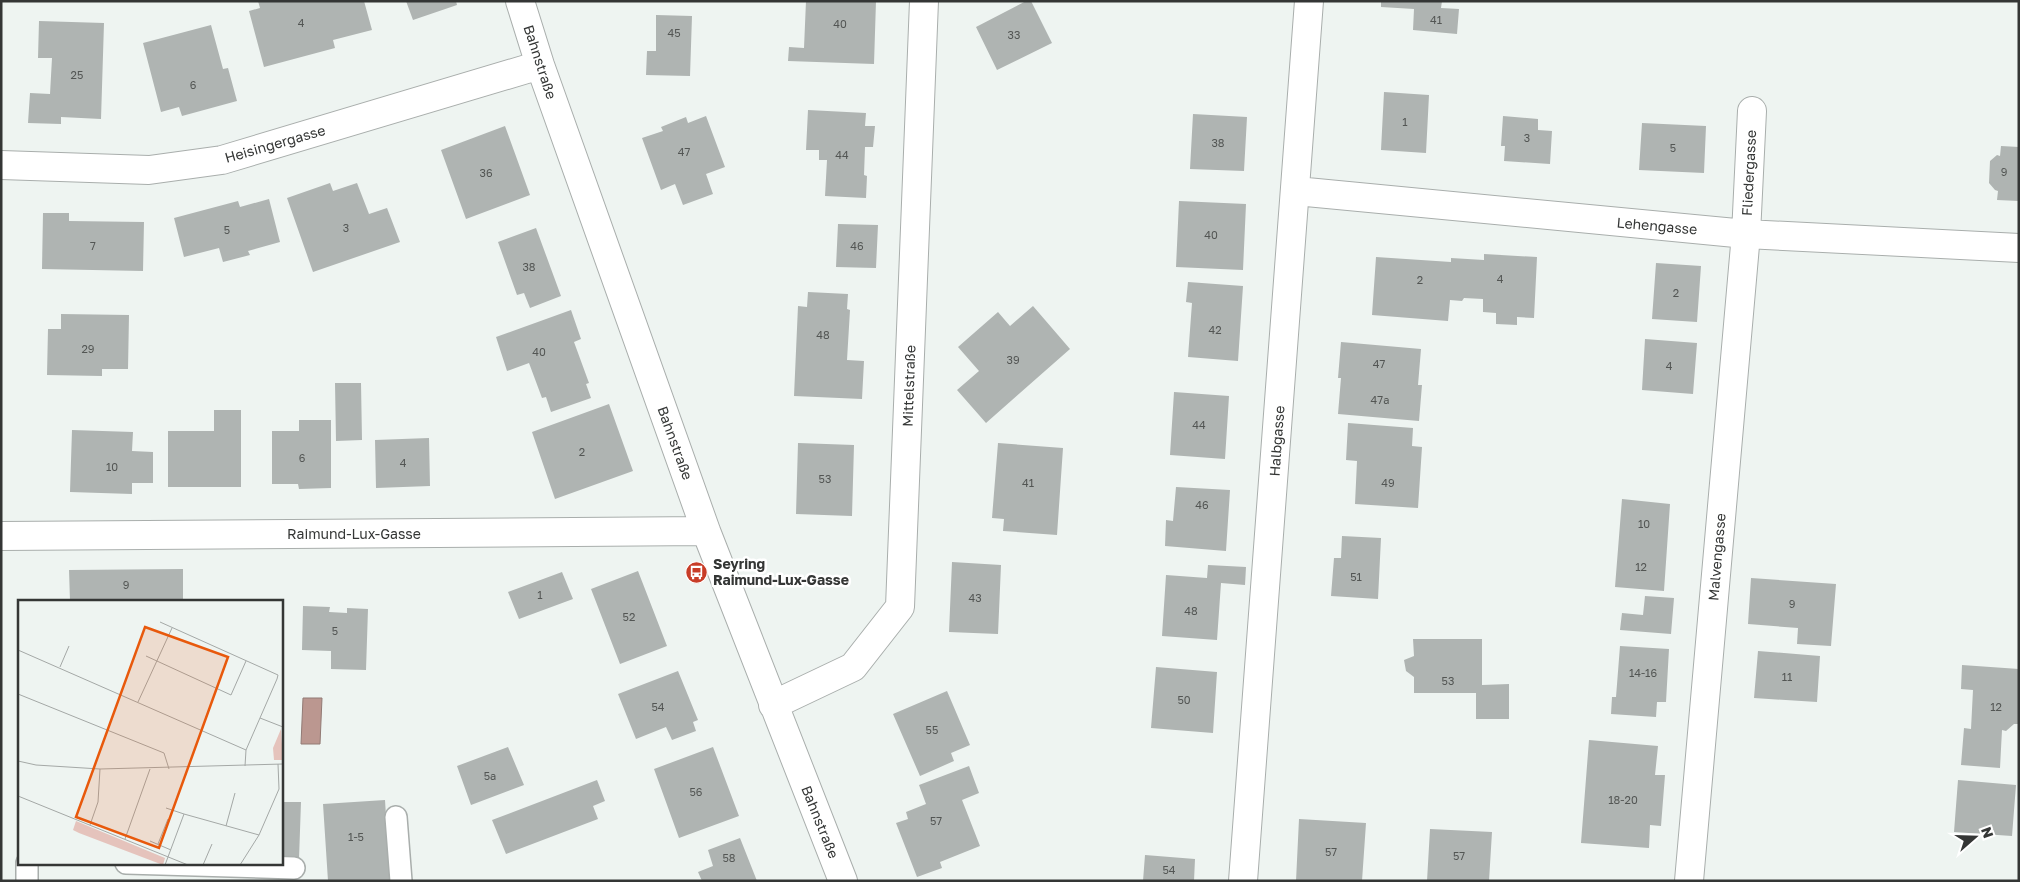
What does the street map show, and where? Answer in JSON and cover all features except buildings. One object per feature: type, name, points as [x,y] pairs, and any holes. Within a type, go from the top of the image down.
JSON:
[{"type":"street","name":"Bahnstraße","points":[[520,1],[540,65],[706,531],[843,881]]},
{"type":"street","name":"Mittelstraße","points":[[773,705],[853,667],[900,607],[924,1]]},
{"type":"street","name":"Halbgasse","points":[[1243,881],[1309,1]]},
{"type":"street","name":"Heisingergasse","points":[[1,165],[149,170],[222,160],[540,65]]},
{"type":"street","name":"Fliedergasse","points":[[1746,234],[1752,112]]},
{"type":"street","name":"Lehengasse","points":[[1296,191],[1746,234],[2019,248]]},
{"type":"street","name":"Malvengasse","points":[[1688,881],[1746,234]]},
{"type":"street","name":"Raimund-Lux-Gasse","points":[[1,536],[706,531]]},
{"type":"lane","points":[[396,817],[401,881]]},
{"type":"lane","points":[[26,881],[27,864]]},
{"type":"lane","points":[[160,864],[294,868]]},
{"type":"shaded area","points":[[303,698],[322,698],[320,744],[301,744]]},
{"type":"place","name":"Seyring Raimund-Lux-Gasse","points":[[697,572]]}]
